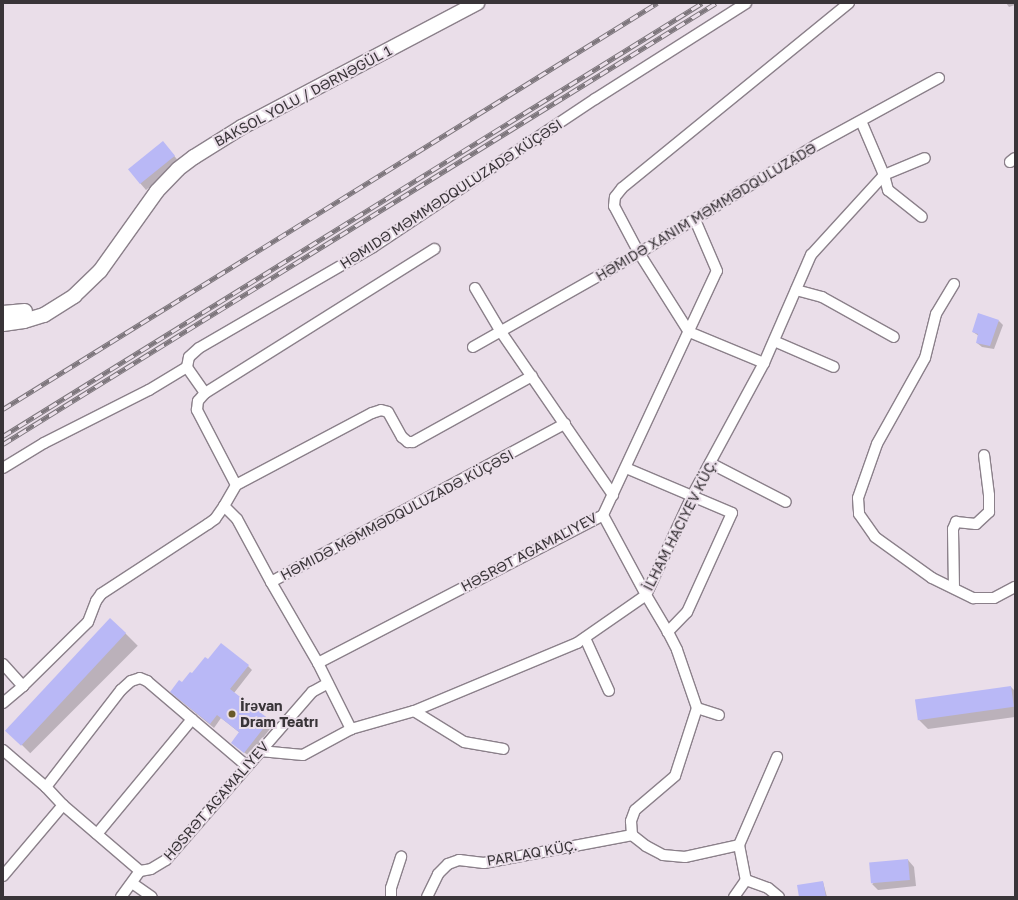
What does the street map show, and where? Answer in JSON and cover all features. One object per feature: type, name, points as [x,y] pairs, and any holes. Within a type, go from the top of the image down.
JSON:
[{"type":"main road","name":"BAKSOL YOLU / DƏRNƏGÜL 1","points":[[86,285],[104,266],[157,191],[178,169],[219,141],[477,3]]},
{"type":"main road","points":[[3,313],[14,313],[39,308],[86,285]]},
{"type":"main road","points":[[3,324],[24,321],[44,315],[64,304],[86,285]]},
{"type":"street","name":"HƏMIDƏ MƏMMƏDQULUZADƏ KÜÇƏSI","points":[[188,367],[189,357],[199,348],[374,247],[595,99],[746,3]]},
{"type":"street","points":[[764,363],[689,332],[639,253],[614,206],[614,197],[622,188],[849,3]]},
{"type":"street","points":[[473,347],[639,253],[816,145],[939,78]]},
{"type":"street","points":[[861,121],[884,175],[888,190],[922,217]]},
{"type":"street","points":[[260,751],[303,754],[351,729],[414,711],[585,638],[646,595],[692,496],[764,363],[811,255],[884,175],[925,158]]},
{"type":"street","points":[[318,663],[602,515],[626,468],[717,272],[695,220]]},
{"type":"street","points":[[236,485],[196,410],[198,402],[205,393],[435,249]]},
{"type":"street","points":[[954,284],[936,314],[924,358],[877,444],[858,498],[859,514],[875,537],[932,578],[973,598],[994,598],[1015,587]]},
{"type":"street","points":[[475,288],[501,332],[613,495]]},
{"type":"street","points":[[796,290],[822,297],[894,338]]},
{"type":"street","points":[[774,342],[834,367]]},
{"type":"street","points":[[3,468],[44,443],[149,390],[188,367],[205,393]]},
{"type":"street","points":[[3,703],[23,686],[88,622],[96,601],[101,594],[215,519],[236,485],[372,413],[381,410],[388,412],[402,437],[408,442],[413,442],[532,376]]},
{"type":"street","name":"HƏMIDƏ MƏMMƏDQULUZADƏ KÜÇƏSI","points":[[271,582],[565,424]]},
{"type":"street","points":[[954,588],[953,529],[956,522],[976,524],[989,512],[989,495],[984,455]]},
{"type":"street","points":[[710,463],[786,502]]},
{"type":"street","points":[[626,468],[732,513],[688,612],[668,632]]},
{"type":"street","points":[[224,506],[237,519],[271,582],[318,663],[351,729]]},
{"type":"street","points":[[602,515],[677,650],[697,708],[675,776],[635,810],[631,821],[632,835],[646,846],[663,855],[685,857],[739,845]]},
{"type":"street","points":[[585,638],[609,691]]},
{"type":"street","points":[[3,664],[23,686]]},
{"type":"street","points":[[46,787],[121,690],[131,681],[140,678],[147,681],[247,766]]},
{"type":"street","points":[[120,897],[140,871],[151,869],[166,860],[312,692],[328,683]]},
{"type":"street","points":[[697,708],[719,715]]},
{"type":"street","points":[[414,711],[464,742],[503,749]]},
{"type":"street","points":[[97,834],[192,719]]},
{"type":"street","points":[[3,750],[46,787],[63,805],[140,871]]},
{"type":"street","points":[[734,897],[746,880],[739,845],[777,757]]},
{"type":"street","points":[[3,876],[63,805]]},
{"type":"street","name":"PARLAQ KÜÇ.","points":[[427,897],[438,874],[448,864],[459,860],[484,863],[632,835]]},
{"type":"street","points":[[391,897],[391,888],[401,857]]},
{"type":"street","points":[[746,880],[768,888],[779,897]]},
{"type":"street","points":[[132,883],[152,897]]},
{"type":"building","points":[[163,141],[175,156],[140,184],[128,169]]},
{"type":"building","points":[[978,313],[999,320],[990,346],[976,343],[978,334],[972,332]]},
{"type":"building","points":[[110,618],[126,633],[21,746],[5,731]]},
{"type":"building","points":[[221,643],[249,665],[230,689],[270,720],[244,753],[231,743],[239,732],[217,715],[210,724],[170,692],[179,680],[182,682],[190,672],[192,673],[205,657],[208,659]]},
{"type":"building","points":[[1011,686],[1014,707],[918,720],[915,699]]},
{"type":"building","points":[[908,859],[910,880],[871,883],[869,862]]},
{"type":"building","points":[[823,881],[826,897],[799,897],[797,885]]},
{"type":"railway","points":[[3,409],[657,3]]},
{"type":"railway","points":[[3,436],[702,3]]},
{"type":"railway","points":[[3,444],[716,3]]},
{"type":"place","name":"İrəvan Dram Teatrı","points":[[232,714]]}]
